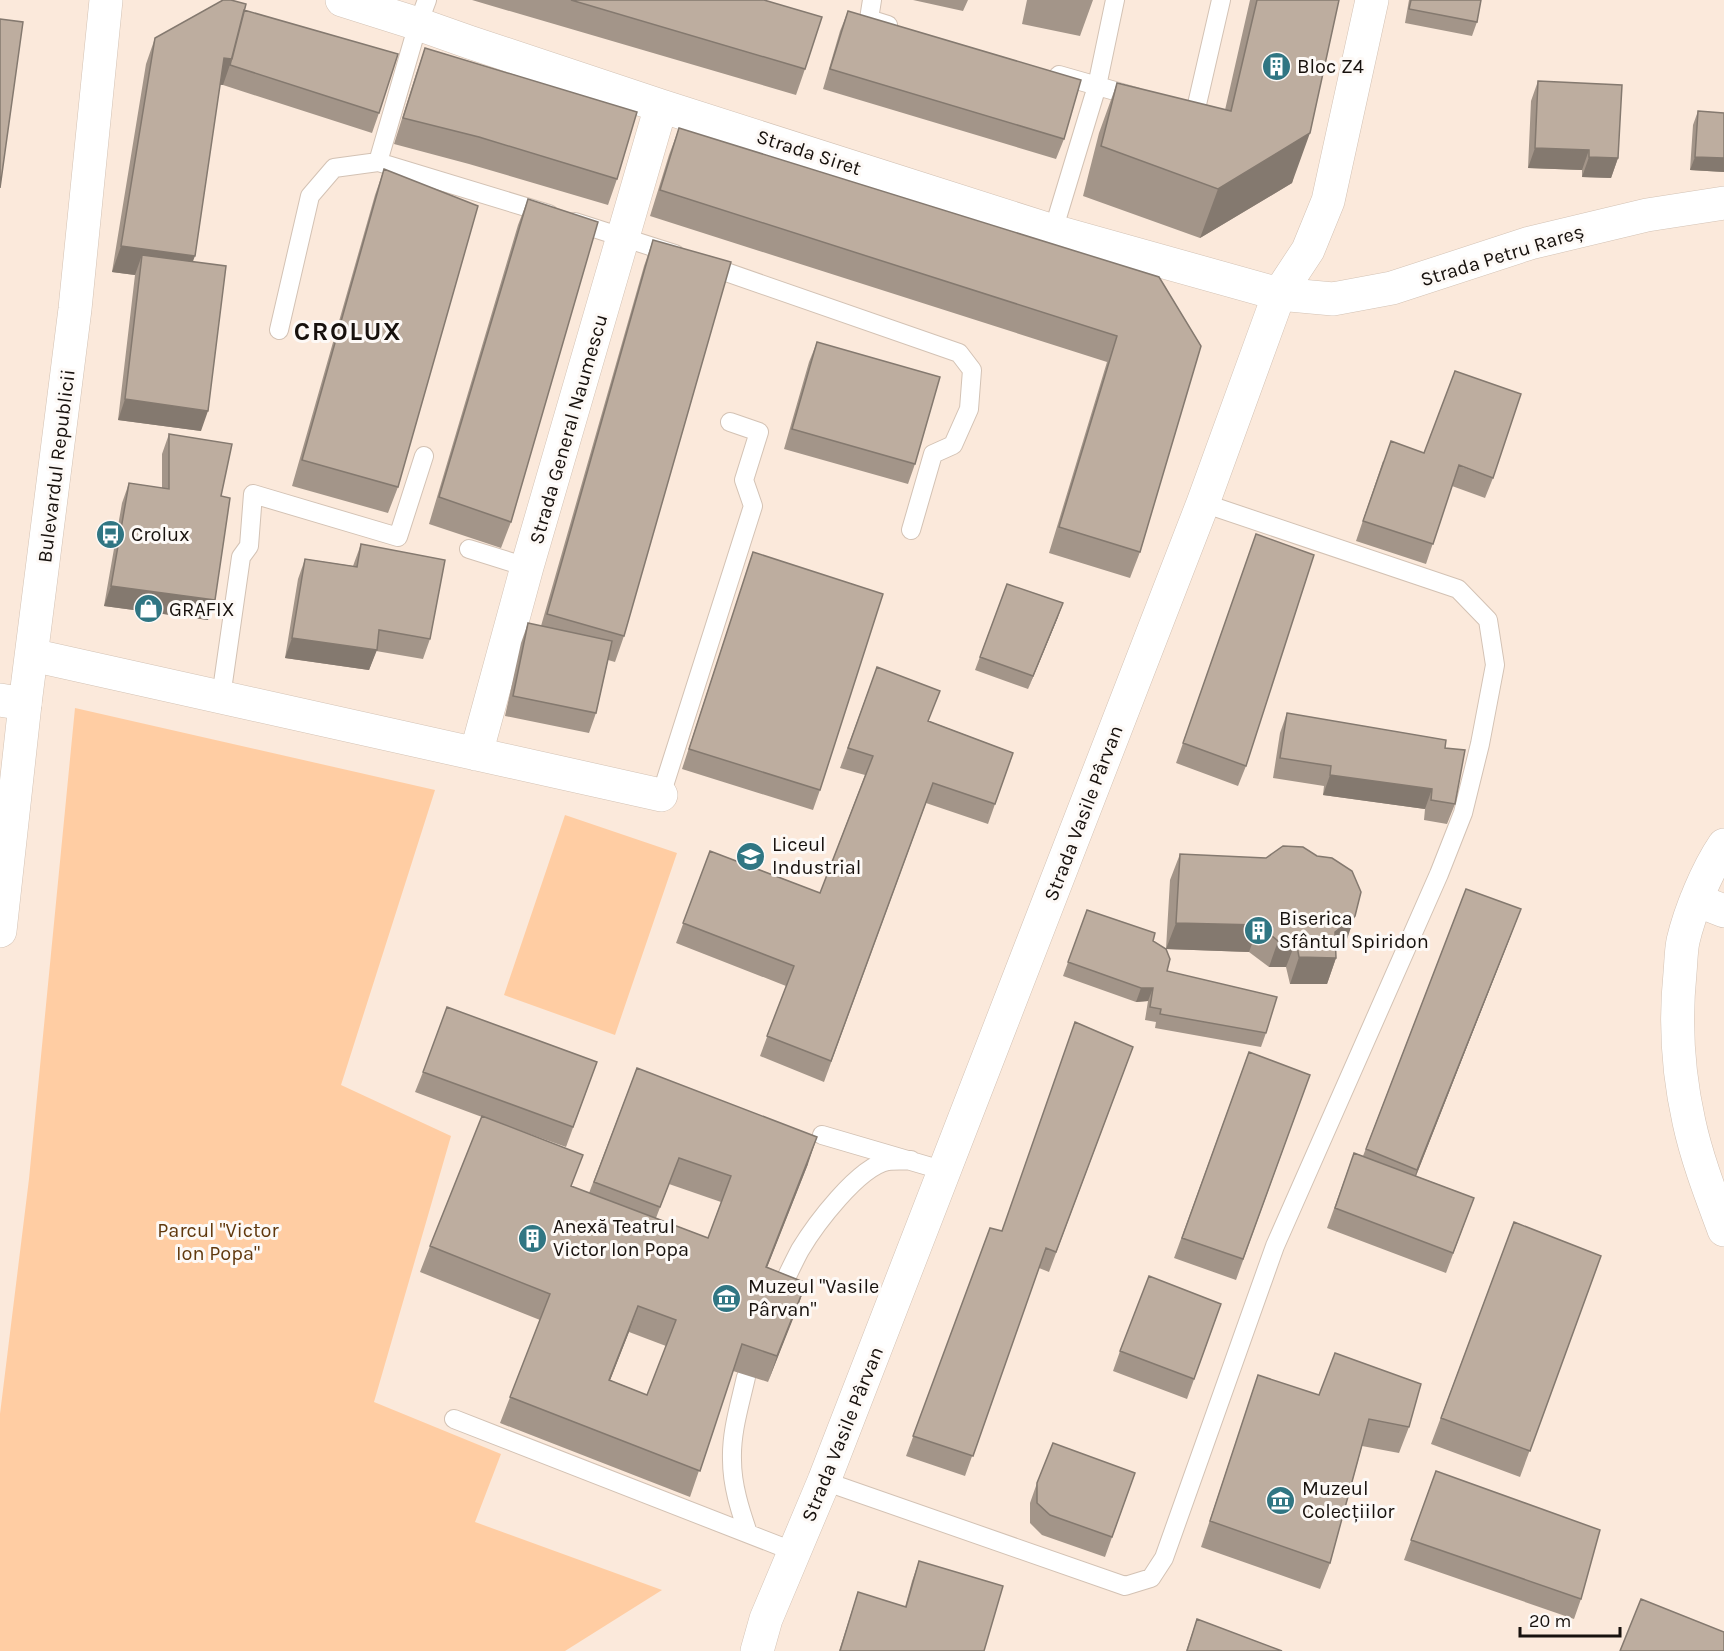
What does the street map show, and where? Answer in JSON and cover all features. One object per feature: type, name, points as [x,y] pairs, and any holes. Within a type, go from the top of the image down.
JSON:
[{"type":"street","name":"Bulevardul Republicii","points":[[0,931],[13,702],[32,655],[75,309],[106,0]]},
{"type":"street","name":"Strada Siret","points":[[342,0],[422,12],[469,42],[661,106],[1053,231],[1279,294]]},
{"type":"street","name":"Strada Vasile Pârvan","points":[[757,1651],[766,1619],[824,1481],[1203,503],[1279,294],[1308,250],[1328,201],[1372,0]]},
{"type":"street","name":"Strada General Naumescu","points":[[476,754],[527,567],[661,106]]},
{"type":"street","name":"Strada Petru Rareș","points":[[1279,294],[1333,299],[1392,288],[1530,243],[1647,215],[1724,202]]},
{"type":"street","points":[[32,655],[661,795]]},
{"type":"street","points":[[1724,845],[1719,853],[1710,905],[1683,942],[1678,995],[1679,1059],[1689,1122],[1707,1184],[1724,1230]]},
{"type":"lane","points":[[872,0],[869,19],[900,29]]},
{"type":"lane","points":[[1053,231],[1097,86],[1115,0]]},
{"type":"lane","points":[[1041,70],[1195,113],[1221,0]]},
{"type":"lane","points":[[378,162],[422,12]]},
{"type":"lane","points":[[279,330],[310,196],[334,168],[378,162],[624,236],[959,353],[972,370],[969,409],[953,445],[933,454],[911,530]]},
{"type":"lane","points":[[661,795],[753,506],[744,480],[759,432],[730,422]]},
{"type":"lane","points":[[221,697],[241,557],[249,546],[253,494],[398,537],[424,456]]},
{"type":"lane","points":[[824,1481],[1125,1586],[1151,1578],[1164,1558],[1275,1246],[1439,874],[1463,813],[1496,665],[1488,620],[1458,589],[1203,503]]},
{"type":"lane","points":[[468,549],[527,567]]},
{"type":"lane","points":[[822,1135],[945,1171]]},
{"type":"lane","points":[[776,1299],[801,1249],[827,1212],[849,1188],[868,1170],[886,1161],[911,1160]]},
{"type":"lane","points":[[746,1377],[736,1420],[732,1460],[738,1504],[748,1533]]},
{"type":"lane","points":[[454,1419],[795,1552]]},
{"type":"green space","name":"Parcul \"Victor Ion Popa\"","points":[[75,708],[435,790],[341,1085],[451,1136],[374,1402],[501,1454],[475,1522],[662,1590],[565,1651],[0,1651],[0,1414],[29,1179]]},
{"type":"green space","points":[[565,815],[677,853],[615,1035],[504,995]]},
{"type":"building","points":[[223,0],[246,4],[232,59],[224,58],[195,256],[121,246],[155,38]]},
{"type":"building","points":[[571,0],[764,0],[822,17],[805,69]]},
{"type":"building","points":[[1257,0],[1339,0],[1310,133],[1218,189],[1101,146],[1117,83],[1231,111]]},
{"type":"building","points":[[1411,0],[1481,0],[1477,22],[1409,9]]},
{"type":"building","points":[[244,10],[398,54],[379,113],[230,65]]},
{"type":"building","points":[[848,11],[1081,80],[1064,139],[830,69]]},
{"type":"building","points":[[0,19],[23,22],[0,188]]},
{"type":"building","points":[[425,48],[637,112],[617,179],[479,137],[403,118]]},
{"type":"building","points":[[1538,81],[1622,85],[1618,158],[1589,157],[1589,150],[1535,148]]},
{"type":"building","points":[[1698,111],[1724,113],[1724,158],[1695,157]]},
{"type":"building","points":[[679,128],[1159,277],[1201,346],[1140,552],[1059,527],[1117,336],[660,190]]},
{"type":"building","points":[[384,169],[478,206],[398,487],[302,460]]},
{"type":"building","points":[[528,199],[598,222],[511,522],[439,497]]},
{"type":"building","points":[[653,240],[731,262],[624,636],[547,614]]},
{"type":"building","points":[[142,255],[226,266],[208,411],[125,399]]},
{"type":"building","points":[[817,342],[940,377],[915,464],[792,429]]},
{"type":"building","points":[[1455,371],[1521,394],[1493,478],[1459,465],[1433,544],[1363,521],[1391,441],[1424,453]]},
{"type":"building","points":[[169,434],[232,444],[221,496],[230,498],[215,600],[111,586],[129,483],[169,489]]},
{"type":"building","points":[[1256,534],[1314,555],[1246,766],[1183,743]]},
{"type":"building","points":[[361,544],[445,560],[430,639],[379,630],[377,650],[292,638],[305,559],[357,567]]},
{"type":"building","points":[[753,552],[883,594],[820,790],[689,749]]},
{"type":"building","points":[[1007,584],[1063,603],[1033,676],[980,657]]},
{"type":"building","points":[[528,623],[612,641],[596,713],[513,696]]},
{"type":"building","points":[[877,667],[940,691],[928,721],[1013,753],[995,804],[933,783],[831,1061],[767,1036],[794,966],[683,923],[710,851],[820,893],[873,756],[848,748]]},
{"type":"building","points":[[1287,713],[1446,740],[1445,748],[1465,750],[1455,804],[1431,800],[1432,789],[1330,775],[1331,766],[1280,758]]},
{"type":"building","name":"Biserica Sfântul Spiridon","points":[[1283,846],[1303,847],[1317,856],[1332,858],[1352,871],[1361,892],[1355,916],[1335,932],[1336,958],[1299,957],[1296,941],[1278,941],[1259,925],[1176,923],[1180,854],[1266,858]]},
{"type":"building","points":[[1466,889],[1521,909],[1417,1170],[1366,1149]]},
{"type":"building","points":[[1087,910],[1155,933],[1153,941],[1166,949],[1170,959],[1167,971],[1277,997],[1266,1033],[1160,1014],[1161,1009],[1150,1007],[1153,988],[1141,988],[1068,962]]},
{"type":"building","points":[[447,1007],[597,1062],[573,1127],[423,1072]]},
{"type":"building","points":[[1075,1022],[1133,1047],[1056,1252],[1046,1248],[973,1456],[913,1436],[990,1228],[1002,1231]]},
{"type":"building","points":[[1249,1052],[1310,1075],[1243,1259],[1182,1238]]},
{"type":"building","points":[[637,1068],[817,1137],[766,1267],[806,1283],[777,1356],[742,1344],[700,1471],[510,1397],[550,1294],[430,1246],[482,1116],[583,1155],[571,1186],[708,1238],[731,1176],[679,1158],[660,1207],[594,1182]],"holes":[[[638,1306],[676,1320],[647,1395],[609,1380]]]},
{"type":"building","points":[[1354,1153],[1474,1198],[1453,1253],[1335,1208]]},
{"type":"building","points":[[1514,1222],[1601,1256],[1530,1451],[1441,1418]]},
{"type":"building","points":[[1149,1276],[1221,1304],[1194,1379],[1120,1351]]},
{"type":"building","name":"Muzeul Colecțiilor","points":[[1335,1353],[1421,1384],[1409,1427],[1369,1419],[1330,1563],[1210,1521],[1258,1375],[1319,1395]]},
{"type":"building","points":[[1053,1443],[1135,1473],[1112,1537],[1050,1515],[1037,1503],[1037,1483]]},
{"type":"building","points":[[1436,1471],[1600,1530],[1581,1599],[1411,1540]]},
{"type":"building","points":[[919,1561],[1003,1586],[984,1651],[840,1651],[858,1592],[906,1607]]},
{"type":"building","points":[[1641,1599],[1724,1632],[1724,1651],[1620,1651]]},
{"type":"building","points":[[1197,1619],[1282,1651],[1187,1651]]},
{"type":"place","name":"Bloc Z4","points":[[1276,66]]},
{"type":"place","name":"Crolux","points":[[110,534]]},
{"type":"place","name":"GRAFIX","points":[[148,609]]},
{"type":"place","name":"Liceul Industrial","points":[[751,856]]},
{"type":"place","name":"Biserica Sfântul Spiridon","points":[[1258,930]]},
{"type":"place","name":"Anexă Teatrul Victor Ion Popa","points":[[532,1238]]},
{"type":"place","name":"Muzeul \"Vasile Pârvan\"","points":[[727,1298]]},
{"type":"place","name":"Muzeul Colecțiilor","points":[[1281,1500]]},
{"type":"district","name":"CROLUX","points":[[348,331]]}]
